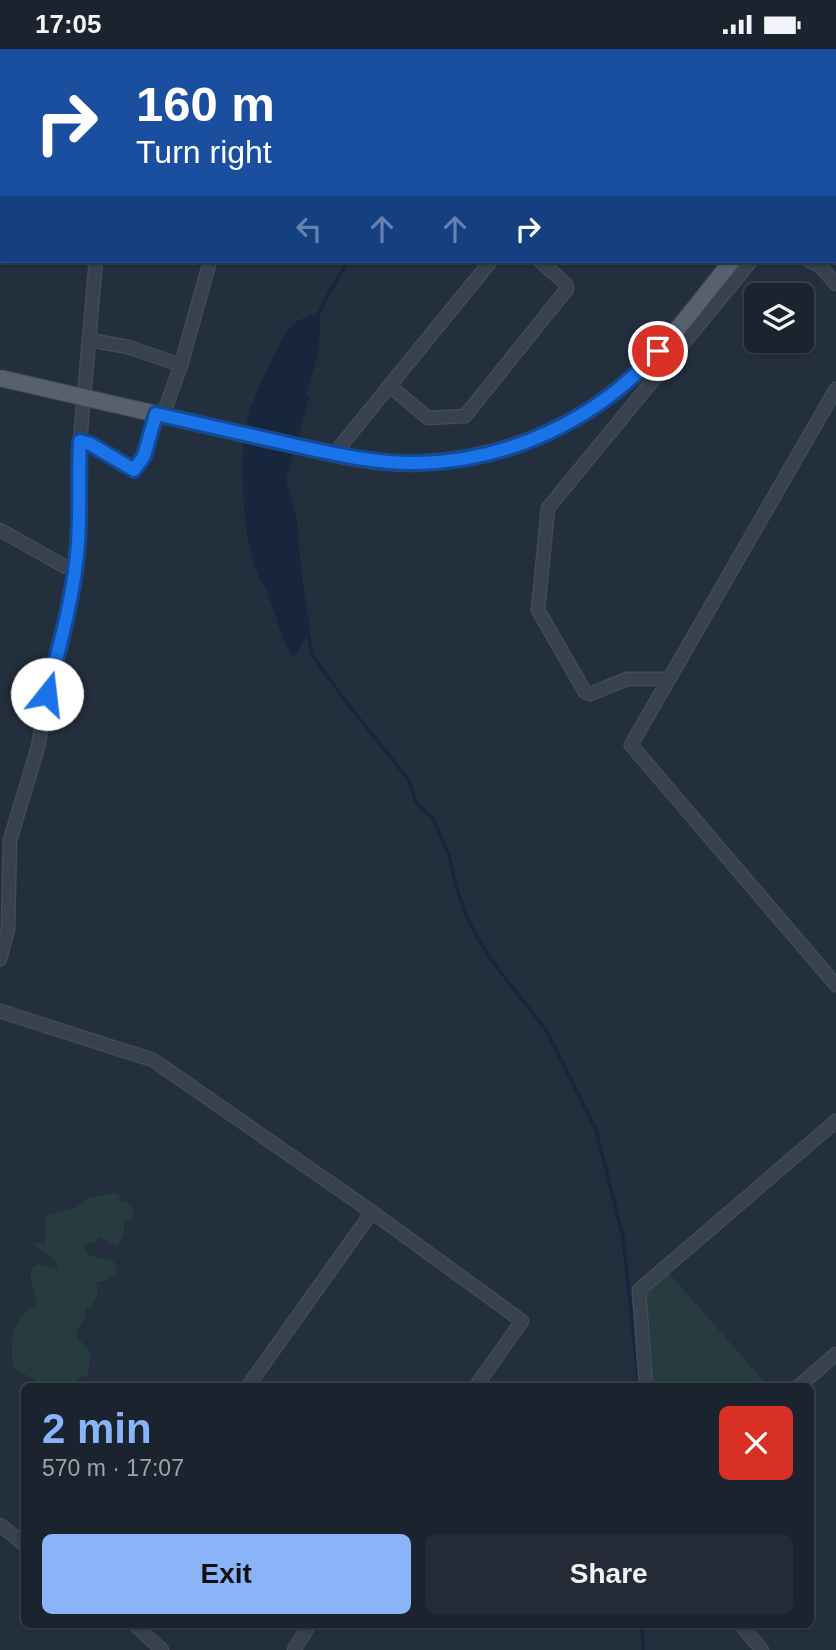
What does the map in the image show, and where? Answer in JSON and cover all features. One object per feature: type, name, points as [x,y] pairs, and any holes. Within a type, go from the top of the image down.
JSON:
[{"type":"main road","points":[[0,378],[334,454],[386,462],[420,463],[490,453],[543,436],[588,411],[647,363],[730,263]]},
{"type":"street","points":[[0,959],[8,929],[5,838],[38,747],[47,694],[68,615],[75,569],[80,441],[96,263]]},
{"type":"street","points":[[80,441],[134,470],[144,456],[181,365],[209,263]]},
{"type":"street","points":[[334,454],[489,263]]},
{"type":"street","points":[[390,386],[428,418],[465,415],[568,289],[542,263]]},
{"type":"street","points":[[669,679],[627,679],[590,694],[585,692],[538,610],[548,508],[749,263]]},
{"type":"street","points":[[813,263],[820,266],[836,284]]},
{"type":"street","points":[[89,339],[128,347],[181,365]]},
{"type":"street","points":[[836,389],[631,745],[836,985]]},
{"type":"street","points":[[0,530],[64,566],[75,569]]},
{"type":"street","points":[[0,1011],[153,1060],[372,1212],[522,1321],[478,1383]]},
{"type":"street","points":[[646,1383],[639,1290],[836,1121]]},
{"type":"street","points":[[250,1383],[372,1212]]},
{"type":"street","points":[[802,1383],[836,1354]]},
{"type":"street","points":[[0,1525],[21,1542]]},
{"type":"street","points":[[138,1628],[162,1650]]},
{"type":"street","points":[[294,1650],[308,1628]]},
{"type":"street","points":[[743,1628],[762,1650]]},
{"type":"green space","points":[[115,1193],[121,1201],[126,1201],[134,1212],[132,1218],[124,1222],[124,1231],[117,1245],[100,1237],[96,1243],[87,1243],[84,1247],[92,1256],[112,1260],[118,1269],[111,1278],[96,1282],[98,1295],[85,1312],[86,1316],[78,1329],[78,1338],[90,1353],[88,1374],[67,1383],[41,1382],[13,1368],[12,1355],[15,1327],[24,1314],[36,1305],[31,1280],[32,1267],[37,1264],[58,1269],[55,1261],[35,1243],[45,1243],[46,1216],[77,1207],[88,1198]]},
{"type":"green space","points":[[667,1271],[765,1383],[649,1383],[643,1292]]},
{"type":"water","points":[[312,315],[320,317],[319,351],[286,479],[297,520],[310,630],[293,656],[285,644],[252,556],[244,511],[244,443],[252,403],[283,337],[295,323]]},
{"type":"waterway","points":[[318,315],[347,263]]},
{"type":"waterway","points":[[308,634],[312,655],[409,780],[416,802],[432,817],[449,855],[455,883],[476,935],[489,957],[546,1030],[596,1130],[623,1237],[639,1383]]},
{"type":"waterway","points":[[642,1628],[643,1650]]},
{"type":"route","points":[[47,694],[63,640],[73,587],[78,534],[80,441],[134,470],[144,456],[156,414],[349,457],[399,463],[455,460],[520,445],[566,424],[625,383],[658,351]]}]
